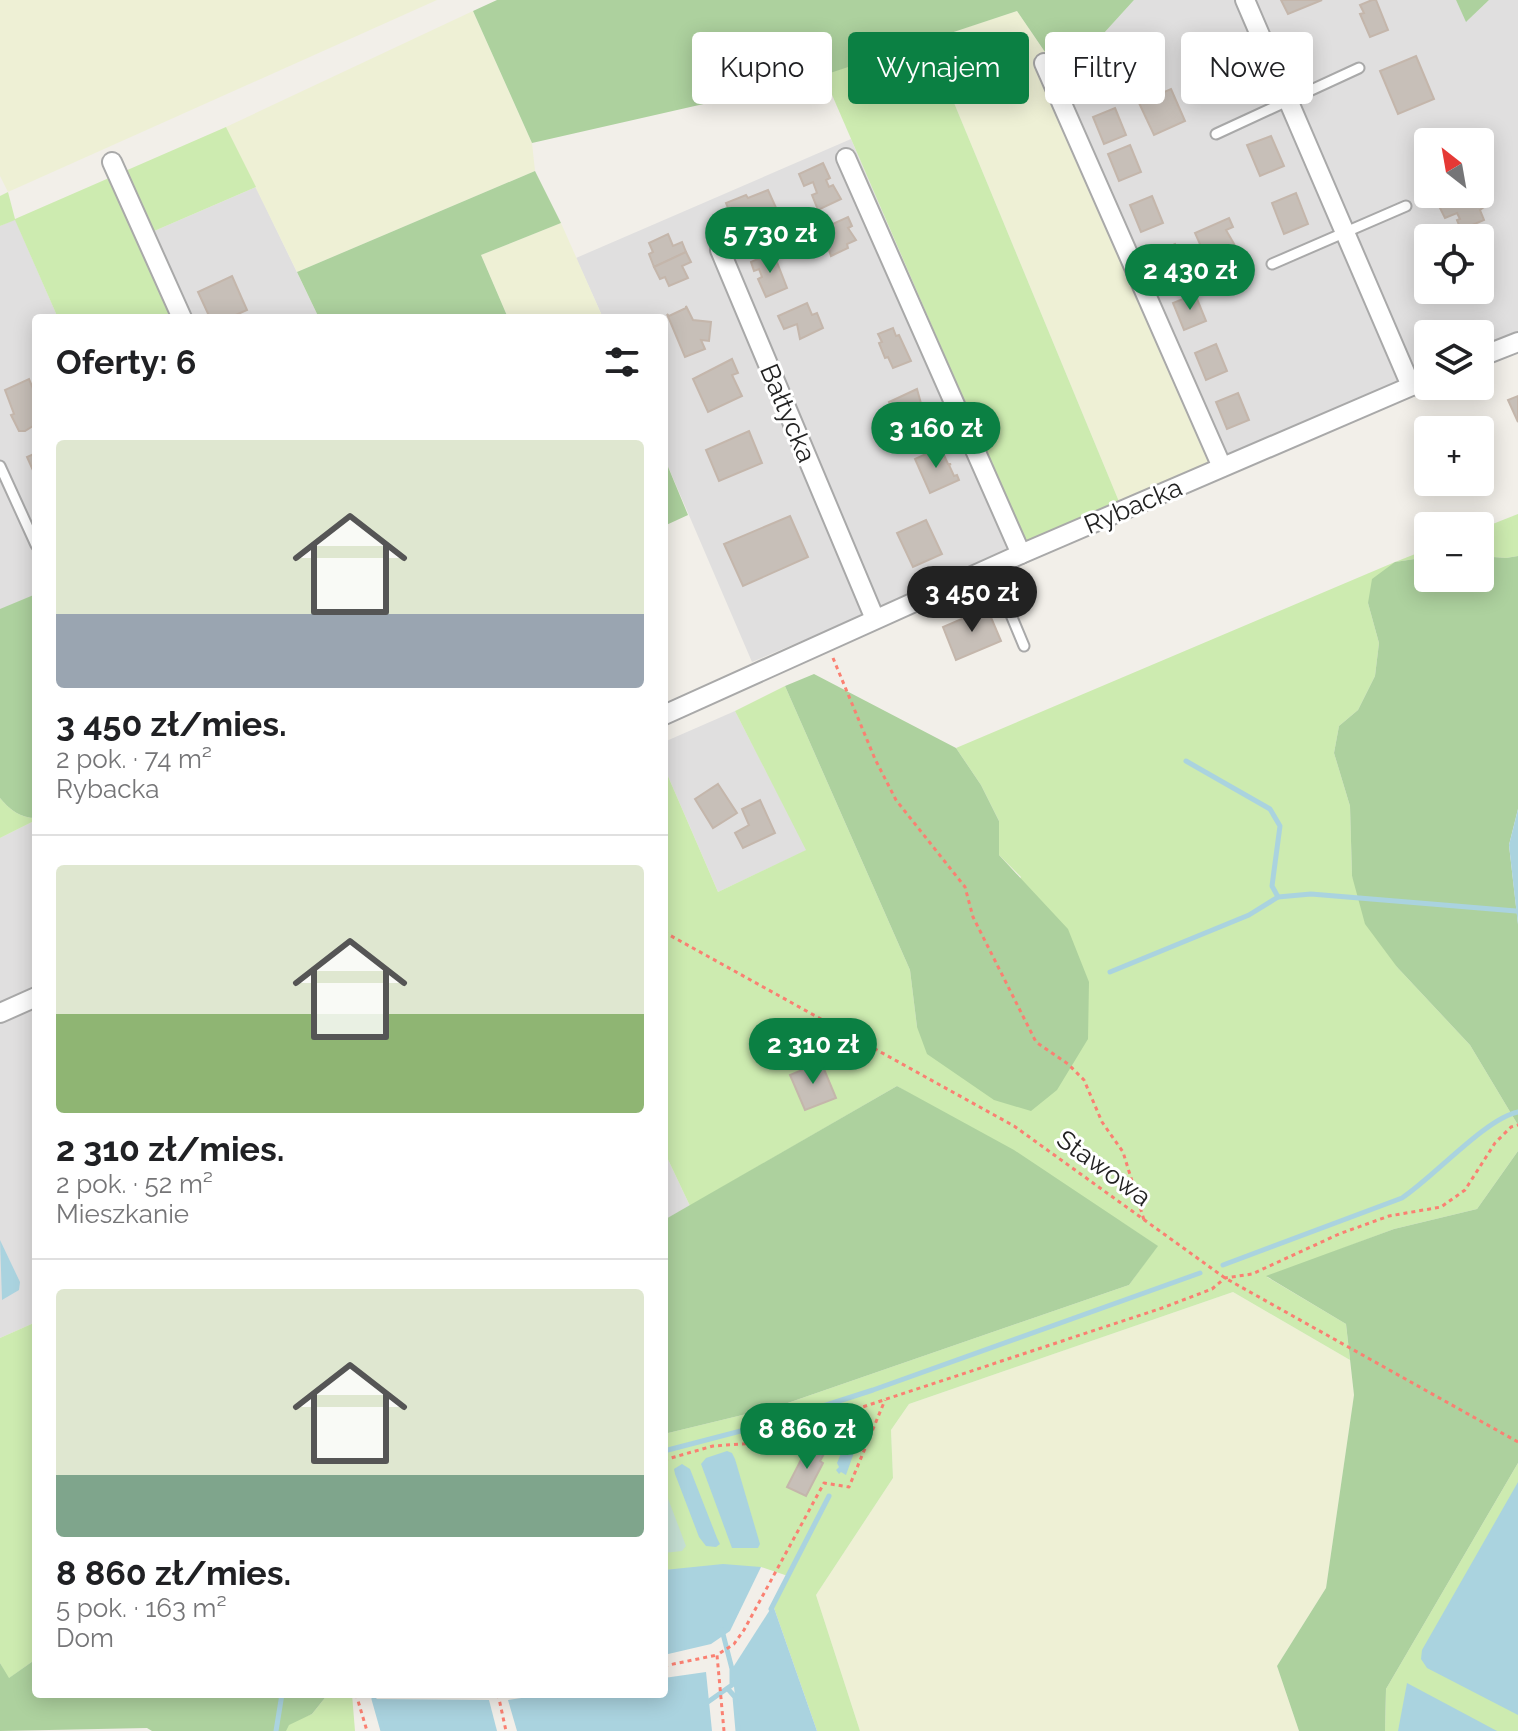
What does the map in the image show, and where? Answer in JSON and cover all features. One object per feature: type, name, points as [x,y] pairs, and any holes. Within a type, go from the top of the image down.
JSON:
[{"type":"street","points":[[1245,0],[1259,32]]},
{"type":"street","points":[[1044,63],[1222,467]]},
{"type":"street","points":[[1290,104],[1345,233],[1414,373]]},
{"type":"street","points":[[846,158],[1021,554]]},
{"type":"street","points":[[112,162],[180,314]]},
{"type":"street","name":"Bałtycka","points":[[720,250],[875,619]]},
{"type":"street","points":[[1494,351],[1518,342]]},
{"type":"street","name":"Rybacka","points":[[668,713],[991,567],[1414,385]]},
{"type":"street","points":[[0,1013],[32,999]]},
{"type":"lane","points":[[1313,90],[1359,68]]},
{"type":"lane","points":[[1216,134],[1282,104]]},
{"type":"lane","points":[[1272,264],[1406,206]]},
{"type":"lane","points":[[0,466],[32,536]]},
{"type":"lane","points":[[991,567],[1024,646]]},
{"type":"path","points":[[824,641],[896,800],[965,887],[973,917],[1036,1042],[1068,1064],[1084,1080],[1102,1122],[1123,1152],[1144,1220]]},
{"type":"path","name":"Stawowa","points":[[668,934],[1014,1126],[1225,1278],[1518,1442]]},
{"type":"path","points":[[668,1459],[713,1446],[771,1442],[811,1424],[1162,1308],[1212,1289],[1225,1278],[1252,1274],[1339,1234],[1389,1216],[1441,1207],[1465,1190],[1495,1143],[1511,1127],[1518,1125]]},
{"type":"path","points":[[668,1665],[719,1654],[732,1645],[744,1630],[824,1483],[849,1487],[885,1399]]},
{"type":"path","points":[[719,1654],[724,1731]]},
{"type":"path","points":[[357,1698],[367,1731]]},
{"type":"path","points":[[499,1698],[506,1731]]},
{"type":"shaded area","points":[[1134,0],[1456,0],[1467,21],[1489,0],[1518,0],[1518,331],[1494,341],[1494,320],[1414,320],[1414,376],[1226,458],[1068,104],[1165,104],[1165,32],[1105,32]]},
{"type":"shaded area","points":[[851,139],[1027,546],[752,662],[668,466],[668,314],[601,314],[576,258]]},
{"type":"shaded area","points":[[256,187],[317,314],[172,314],[138,238]]},
{"type":"shaded area","points":[[15,219],[56,314],[32,314],[32,597],[0,611],[0,226]]},
{"type":"shaded area","points":[[735,711],[807,850],[718,892],[668,776],[668,740]]},
{"type":"shaded area","points":[[32,822],[32,1324],[0,1338],[0,838]]},
{"type":"shaded area","points":[[668,1159],[690,1206],[668,1218]]},
{"type":"green space","points":[[0,0],[437,0],[8,192],[0,176]]},
{"type":"green space","points":[[497,0],[1134,0],[1105,32],[1045,32],[1045,52],[1017,11],[954,32],[848,32],[848,67],[832,72],[832,32],[692,32],[692,104],[703,104],[532,143],[473,11]]},
{"type":"green space","points":[[1456,0],[1489,0],[1466,22]]},
{"type":"green space","points":[[473,11],[532,143],[535,171],[297,272],[226,127]]},
{"type":"green space","points":[[1017,11],[1045,52],[1045,104],[1068,104],[1226,458],[1120,504],[954,104],[1029,104],[1029,32],[953,32]]},
{"type":"green space","points":[[848,66],[848,104],[954,104],[1120,504],[1027,546],[832,95],[832,71]]},
{"type":"green space","points":[[226,127],[256,187],[138,238],[172,314],[56,314],[15,220],[0,226],[0,196],[8,192],[15,219]]},
{"type":"green space","points":[[535,171],[561,223],[481,255],[506,314],[317,314],[297,272]]},
{"type":"green space","points":[[561,223],[601,314],[506,314],[481,255]]},
{"type":"green space","points":[[668,467],[688,515],[668,524]]},
{"type":"green space","points":[[1518,514],[1518,556],[1494,557],[1494,523]]},
{"type":"green space","points":[[1414,555],[1414,559],[1395,562]]},
{"type":"green space","points":[[1518,556],[1518,809],[1509,845],[1518,924],[1518,1125],[1470,1045],[1397,967],[1365,924],[1352,876],[1350,806],[1334,753],[1339,726],[1358,710],[1375,676],[1379,643],[1368,603],[1372,579],[1395,562],[1414,559],[1414,592],[1494,592],[1494,557]]},
{"type":"green space","points":[[1395,562],[1368,603],[1379,643],[1375,676],[1358,710],[1339,726],[1334,753],[1350,806],[1352,876],[1397,967],[1470,1045],[1518,1125],[1518,1151],[1477,1209],[1394,1229],[1267,1277],[1346,1324],[1350,1360],[1233,1292],[909,1404],[891,1430],[893,1478],[816,1595],[860,1731],[817,1731],[773,1605],[788,1576],[761,1567],[668,1570],[668,1433],[779,1406],[1129,1285],[1157,1246],[897,1086],[690,1206],[668,1159],[668,776],[718,892],[806,850],[735,711],[785,686],[910,970],[917,1027],[1021,877],[999,855],[999,821],[981,785],[956,748]]},
{"type":"green space","points":[[32,596],[32,818],[16,812],[0,798],[0,609]]},
{"type":"green space","points":[[814,674],[956,748],[981,785],[999,821],[999,855],[1068,929],[1089,982],[1088,1039],[1057,1090],[1031,1111],[994,1100],[927,1054],[917,1027],[910,970],[785,686]]},
{"type":"green space","points":[[0,798],[16,812],[32,818],[32,822],[0,838]]},
{"type":"green space","points":[[897,1086],[1014,1150],[1158,1246],[1129,1285],[779,1406],[668,1433],[668,1218]]},
{"type":"green space","points":[[1518,1151],[1518,1463],[1386,1689],[1385,1731],[1299,1731],[1277,1666],[1326,1588],[1354,1395],[1346,1324],[1266,1276],[1394,1229],[1477,1209]]},
{"type":"green space","points":[[1233,1292],[1350,1360],[1354,1395],[1326,1588],[1277,1666],[1299,1731],[860,1731],[816,1595],[893,1478],[891,1430],[909,1404]]},
{"type":"green space","points":[[32,1324],[32,1662],[8,1679],[0,1663],[0,1338]]},
{"type":"green space","points":[[1518,1463],[1518,1731],[1385,1731],[1386,1689]]},
{"type":"green space","points":[[668,1499],[686,1546],[682,1551],[668,1553]]},
{"type":"green space","points":[[32,1662],[32,1698],[325,1698],[312,1714],[289,1725],[286,1731],[152,1731],[147,1728],[0,1731],[0,1663],[9,1678]]},
{"type":"green space","points":[[325,1698],[352,1698],[355,1731],[267,1731],[312,1714]]},
{"type":"water","points":[[1518,809],[1518,925],[1509,845]]},
{"type":"water","points":[[0,1240],[20,1282],[19,1290],[2,1300]]},
{"type":"water","points":[[863,1415],[871,1419],[865,1422],[846,1475],[839,1474],[837,1463],[856,1418]]},
{"type":"water","points":[[727,1451],[735,1459],[760,1544],[758,1548],[732,1548],[701,1464],[706,1458]]},
{"type":"water","points":[[682,1464],[690,1469],[720,1544],[716,1547],[706,1546],[699,1537],[675,1474],[674,1469]]},
{"type":"water","points":[[1518,1482],[1518,1715],[1427,1668],[1421,1659],[1422,1650]]},
{"type":"water","points":[[723,1564],[761,1567],[730,1631],[711,1644],[668,1654],[668,1570]]},
{"type":"water","points":[[773,1605],[817,1731],[739,1731],[732,1669]]},
{"type":"water","points":[[706,1672],[712,1731],[517,1731],[508,1700],[668,1698],[668,1677]]},
{"type":"water","points":[[1407,1683],[1497,1731],[1398,1731]]},
{"type":"water","points":[[374,1699],[489,1700],[497,1731],[384,1731]]},
{"type":"building","points":[[1281,0],[1322,0],[1288,14]]},
{"type":"building","points":[[1376,0],[1388,30],[1370,37],[1360,14],[1364,13],[1360,5]]},
{"type":"building","points":[[1416,56],[1434,99],[1398,114],[1380,71]]},
{"type":"building","points":[[1171,89],[1185,121],[1154,135],[1139,104],[1165,104],[1165,92]]},
{"type":"building","points":[[1115,108],[1126,135],[1104,144],[1093,117]]},
{"type":"building","points":[[1271,136],[1284,166],[1260,176],[1247,145]]},
{"type":"building","points":[[1130,145],[1141,172],[1119,181],[1108,154]]},
{"type":"building","points":[[823,163],[830,178],[826,180],[829,187],[833,185],[841,199],[818,210],[812,195],[817,193],[813,182],[804,186],[799,174]]},
{"type":"building","points":[[768,190],[777,210],[741,224],[738,210],[730,213],[726,203]]},
{"type":"building","points":[[1296,193],[1308,224],[1284,234],[1272,203]]},
{"type":"building","points":[[1152,196],[1163,223],[1141,232],[1130,205]]},
{"type":"building","points":[[1440,208],[1483,208],[1480,210],[1484,220],[1475,224],[1459,224],[1457,213],[1445,218]]},
{"type":"building","points":[[848,217],[852,226],[848,228],[856,240],[847,244],[848,248],[831,256],[825,239],[821,240],[817,231]]},
{"type":"building","points":[[1229,218],[1233,227],[1226,230],[1237,249],[1208,262],[1195,233]]},
{"type":"building","points":[[668,234],[673,246],[682,242],[686,252],[654,267],[649,243]]},
{"type":"building","points":[[1175,244],[1186,271],[1165,280],[1154,253]]},
{"type":"building","points":[[686,252],[691,262],[682,266],[688,278],[669,286],[665,277],[660,279],[654,267]]},
{"type":"building","points":[[773,252],[787,288],[766,297],[758,279],[762,277],[759,269],[754,271],[751,262]]},
{"type":"building","points":[[232,276],[247,310],[238,314],[208,314],[198,292]]},
{"type":"building","points":[[1195,294],[1206,321],[1184,330],[1173,303]]},
{"type":"building","points":[[807,303],[812,315],[817,313],[823,328],[800,339],[797,324],[784,329],[778,316]]},
{"type":"building","points":[[686,308],[693,320],[711,322],[709,341],[701,340],[705,349],[685,357],[668,315]]},
{"type":"building","points":[[893,328],[911,361],[893,368],[888,357],[885,358],[878,334]]},
{"type":"building","points":[[1216,344],[1227,371],[1206,380],[1195,353]]},
{"type":"building","points":[[732,359],[738,373],[732,375],[742,396],[708,412],[693,379]]},
{"type":"building","points":[[29,379],[32,386],[32,427],[25,431],[19,431],[11,415],[14,414],[5,390]]},
{"type":"building","points":[[917,389],[922,407],[925,406],[928,419],[931,418],[933,423],[905,436],[889,402]]},
{"type":"building","points":[[1238,393],[1249,420],[1227,429],[1216,402]]},
{"type":"building","points":[[1518,396],[1518,422],[1508,400]]},
{"type":"building","points":[[749,431],[762,463],[719,481],[706,450]]},
{"type":"building","points":[[943,446],[948,464],[951,464],[954,476],[957,475],[959,480],[930,493],[915,459]]},
{"type":"building","points":[[790,516],[808,557],[743,586],[724,544]]},
{"type":"building","points":[[926,520],[942,554],[913,567],[897,533]]},
{"type":"building","points":[[987,608],[1001,641],[956,660],[943,627]]},
{"type":"building","points":[[718,784],[737,813],[713,828],[695,799]]},
{"type":"building","points":[[760,800],[775,833],[743,848],[735,833],[749,825],[742,809]]},
{"type":"building","points":[[821,1062],[836,1098],[805,1110],[790,1075]]},
{"type":"building","points":[[813,1446],[825,1452],[820,1461],[823,1463],[806,1496],[787,1487],[807,1448],[811,1450]]},
{"type":"waterway","points":[[1186,761],[1270,809],[1280,826],[1272,886],[1278,897]]},
{"type":"waterway","points":[[1110,972],[1249,915],[1278,897],[1311,894],[1516,911]]},
{"type":"waterway","points":[[1223,1265],[1402,1198],[1490,1125],[1518,1112]]},
{"type":"waterway","points":[[668,1450],[764,1425],[873,1390],[1200,1273]]},
{"type":"waterway","points":[[771,1609],[829,1496]]},
{"type":"waterway","points":[[705,1704],[732,1685],[732,1669],[722,1630]]},
{"type":"waterway","points":[[728,1689],[735,1697],[738,1731]]},
{"type":"waterway","points":[[276,1731],[281,1698]]},
{"type":"waterway","points":[[374,1699],[383,1731]]}]
